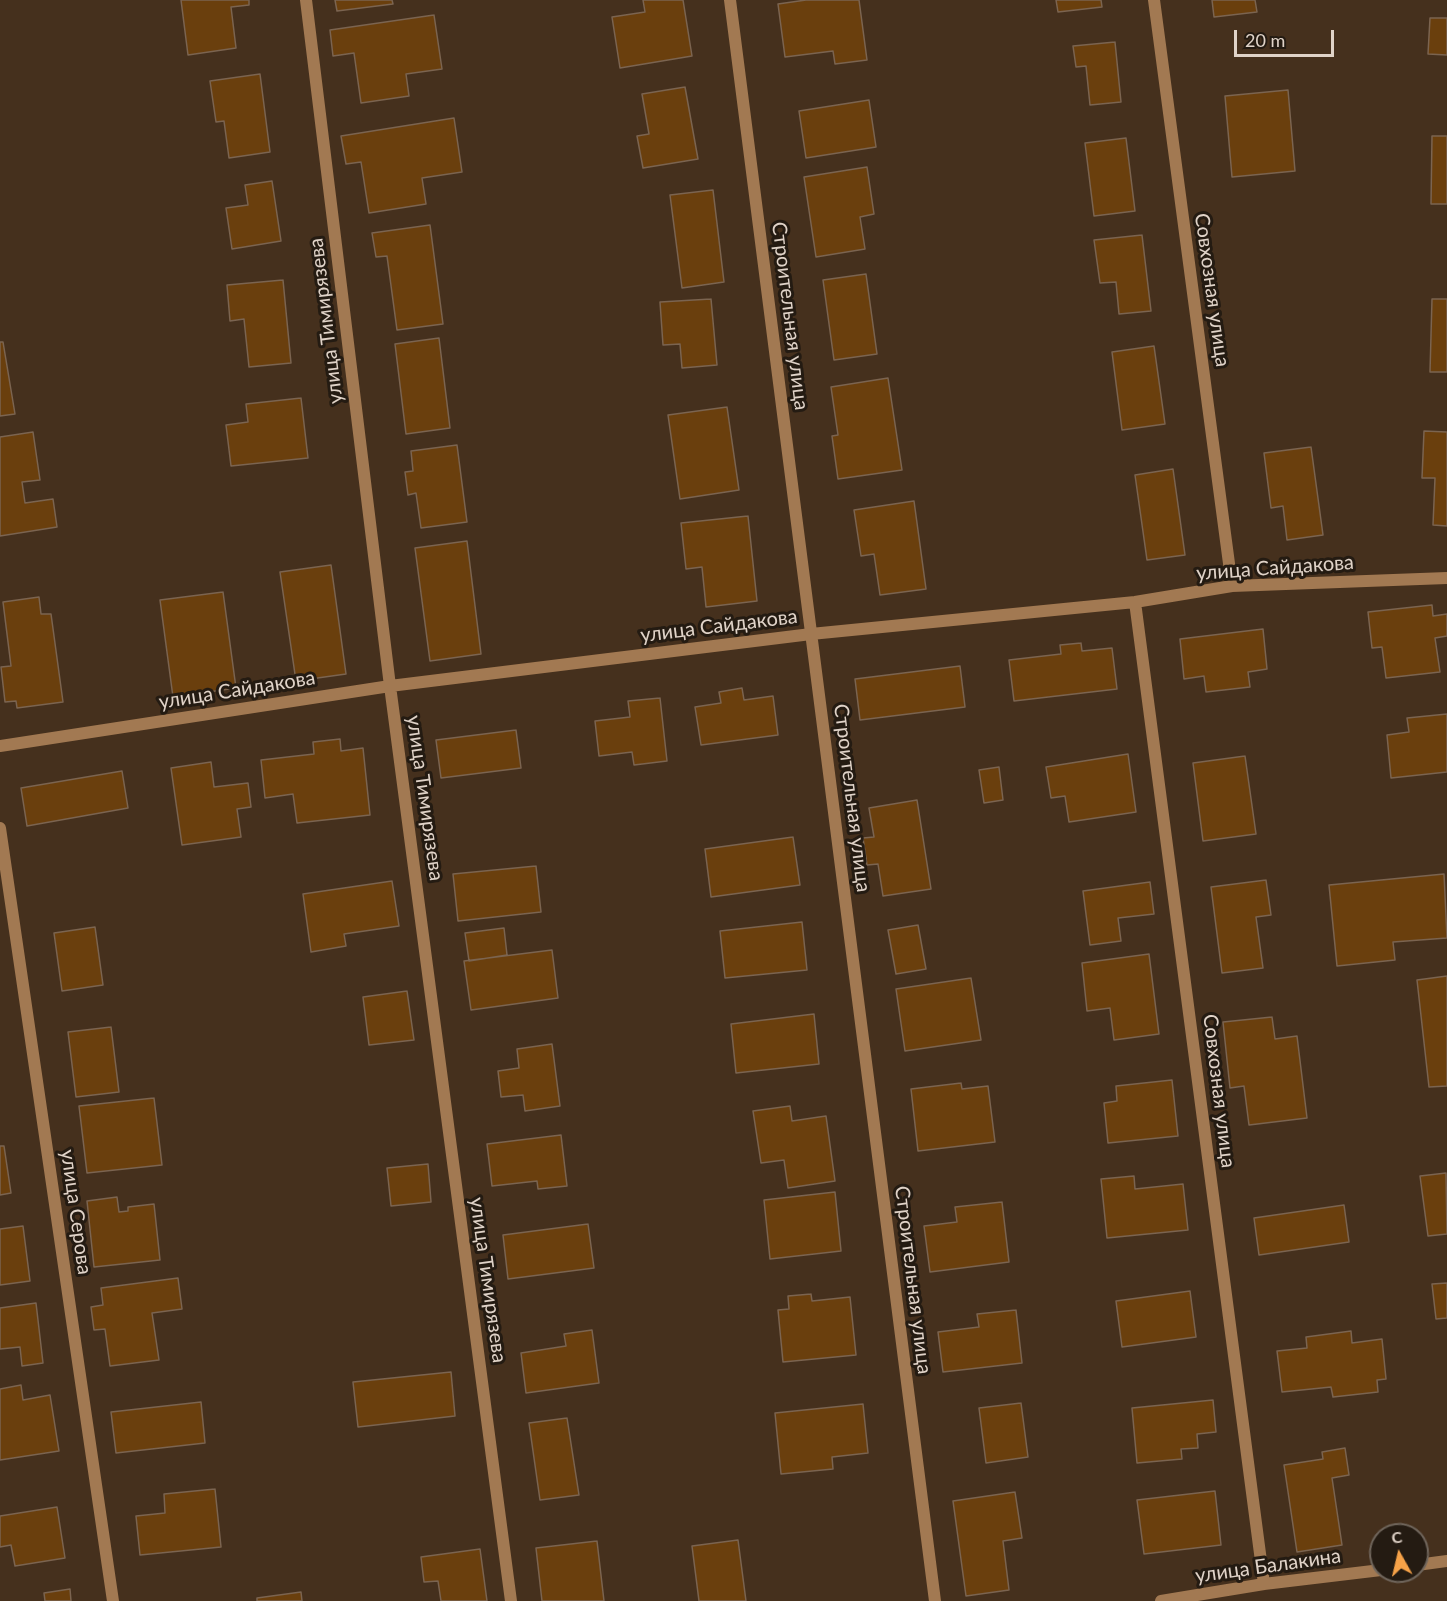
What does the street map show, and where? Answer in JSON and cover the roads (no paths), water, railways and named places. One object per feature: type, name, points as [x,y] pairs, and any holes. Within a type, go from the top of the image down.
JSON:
[{"type":"street","name":"улица Тимирязева","points":[[306,0],[390,687],[511,1601]]},
{"type":"street","name":"Строительная улица","points":[[730,0],[935,1601]]},
{"type":"street","name":"Совхозная улица","points":[[1154,0],[1232,586]]},
{"type":"street","name":"улица Сайдакова","points":[[0,746],[390,687],[811,634],[1135,602],[1232,586],[1447,578]]},
{"type":"street","name":"Совхозная улица","points":[[1135,602],[1264,1584]]},
{"type":"street","name":"улица Серова","points":[[0,828],[113,1601]]},
{"type":"street","points":[[1429,1563],[1447,1561]]},
{"type":"street","name":"улица Балакина","points":[[1161,1601],[1264,1584],[1369,1571]]}]
